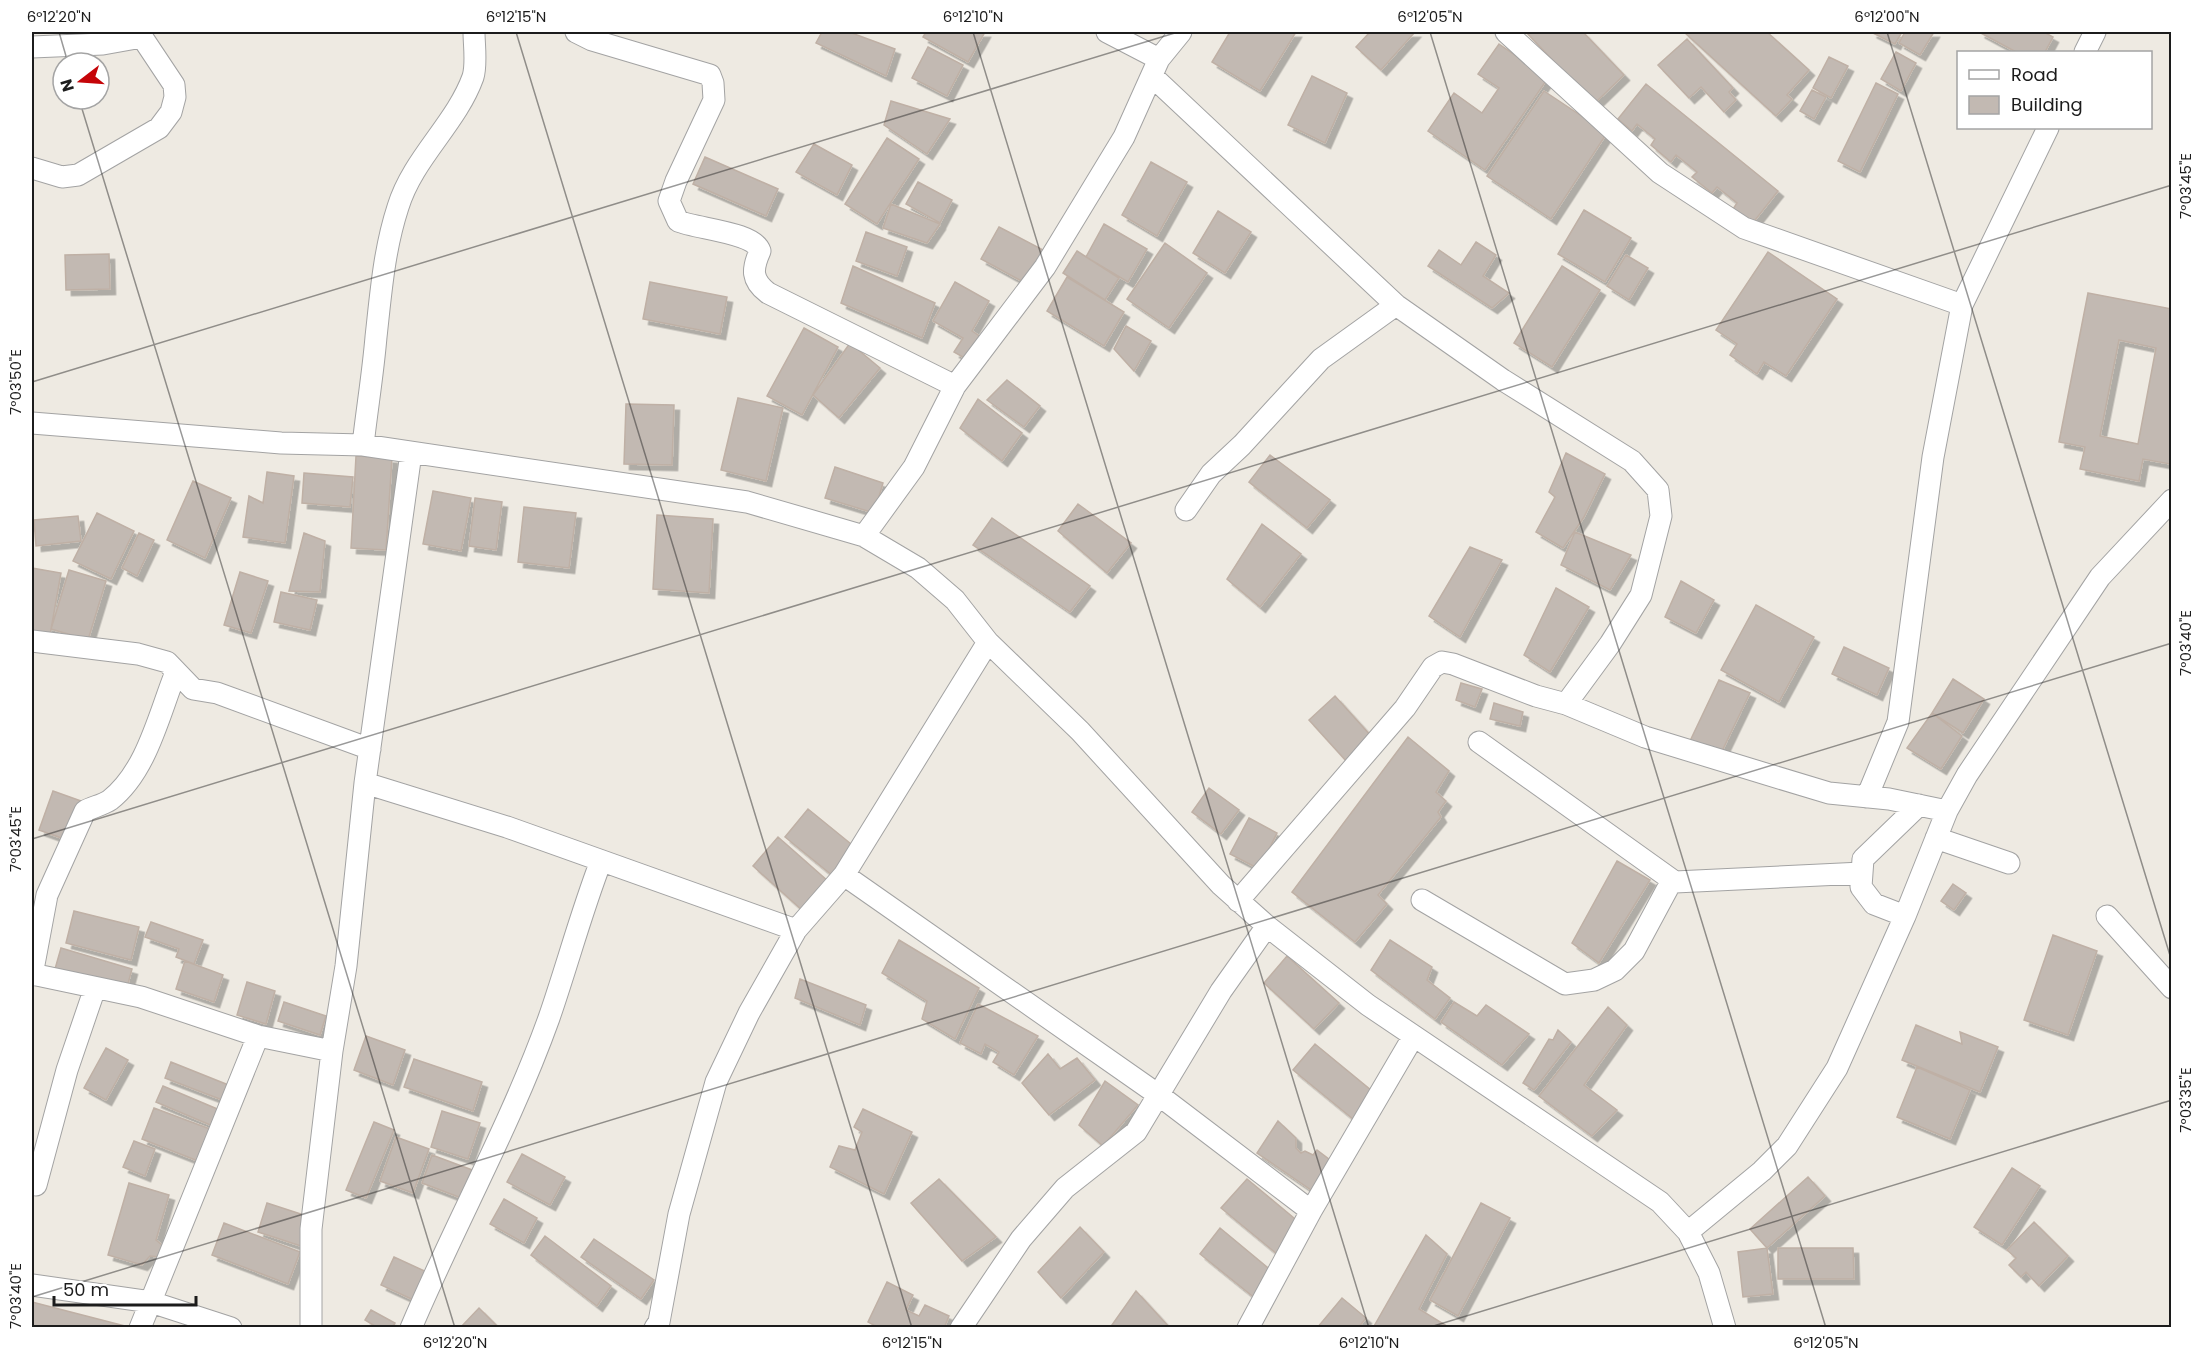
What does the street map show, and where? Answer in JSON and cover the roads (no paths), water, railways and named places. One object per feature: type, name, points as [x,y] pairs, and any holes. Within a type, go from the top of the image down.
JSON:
[{"type":"street","points":[[363,446],[376,336],[378,295],[388,240],[398,204],[414,171],[454,112],[474,75],[474,32]]},
{"type":"street","points":[[576,32],[592,40],[710,75],[714,100],[675,180],[669,201],[678,221],[689,226],[747,238],[758,245],[760,251],[753,266],[754,278],[768,293],[955,386]]},
{"type":"street","points":[[1107,32],[1156,68],[1396,305],[1503,380],[1632,461],[1659,490],[1661,516],[1641,595],[1610,644],[1566,704]]},
{"type":"street","points":[[864,536],[914,467],[955,386],[1045,267],[1124,137],[1156,68],[1181,32]]},
{"type":"street","points":[[2086,51],[2095,32]]},
{"type":"street","points":[[1510,33],[1660,172],[1744,228],[1962,305]]},
{"type":"street","points":[[32,47],[102,44],[142,34],[174,85],[175,97],[171,112],[159,128],[78,175],[62,177],[32,168]]},
{"type":"street","points":[[1867,797],[1898,722],[1933,457],[1962,305],[2049,129]]},
{"type":"street","points":[[1186,510],[1211,474],[1242,445],[1322,359],[1396,305]]},
{"type":"street","points":[[32,423],[270,443],[363,446],[747,502],[864,536],[918,568],[955,600],[988,642],[1080,731],[1161,822],[1238,901],[1267,926],[1413,1037],[1501,1093],[1606,1168],[1660,1202],[1688,1232],[1709,1273],[1725,1328]]},
{"type":"street","points":[[311,1328],[311,1229],[332,1051],[346,966],[365,783],[411,453]]},
{"type":"street","points":[[1688,1232],[1762,1171],[1787,1146],[1837,1068],[1905,916],[1947,811],[1967,775],[2035,670],[2100,577],[2172,500]]},
{"type":"street","points":[[32,641],[138,654],[167,662],[194,688],[227,696],[370,749]]},
{"type":"street","points":[[655,1328],[659,1322],[679,1214],[716,1082],[748,1013],[796,930],[844,875],[988,642]]},
{"type":"street","points":[[1238,901],[1405,708],[1433,667],[1442,662],[1453,664],[1536,696],[1566,704],[1667,744],[1829,793],[1947,811]]},
{"type":"street","points":[[176,672],[140,764],[126,784],[108,802],[85,811],[47,895],[32,974],[141,997],[258,1036],[332,1051]]},
{"type":"street","points":[[1479,741],[1675,882]]},
{"type":"street","points":[[365,783],[507,827],[796,930]]},
{"type":"street","points":[[1905,916],[1874,904],[1861,887],[1863,859],[1919,806]]},
{"type":"street","points":[[1936,838],[2010,863]]},
{"type":"street","points":[[411,1328],[446,1247],[507,1119],[549,1018],[583,908],[601,861]]},
{"type":"street","points":[[1422,900],[1565,984],[1594,980],[1615,970],[1634,951],[1670,884],[1675,882],[1862,873]]},
{"type":"street","points":[[844,875],[1160,1096],[1311,1211]]},
{"type":"street","points":[[2107,916],[2172,988]]},
{"type":"street","points":[[961,1328],[1028,1231],[1065,1188],[1136,1132],[1160,1096],[1221,990],[1267,926]]},
{"type":"street","points":[[36,1185],[67,1070],[95,988]]},
{"type":"street","points":[[140,1328],[258,1036]]},
{"type":"street","points":[[1248,1328],[1311,1211],[1413,1037]]},
{"type":"street","points":[[32,1285],[151,1302],[231,1328]]}]
